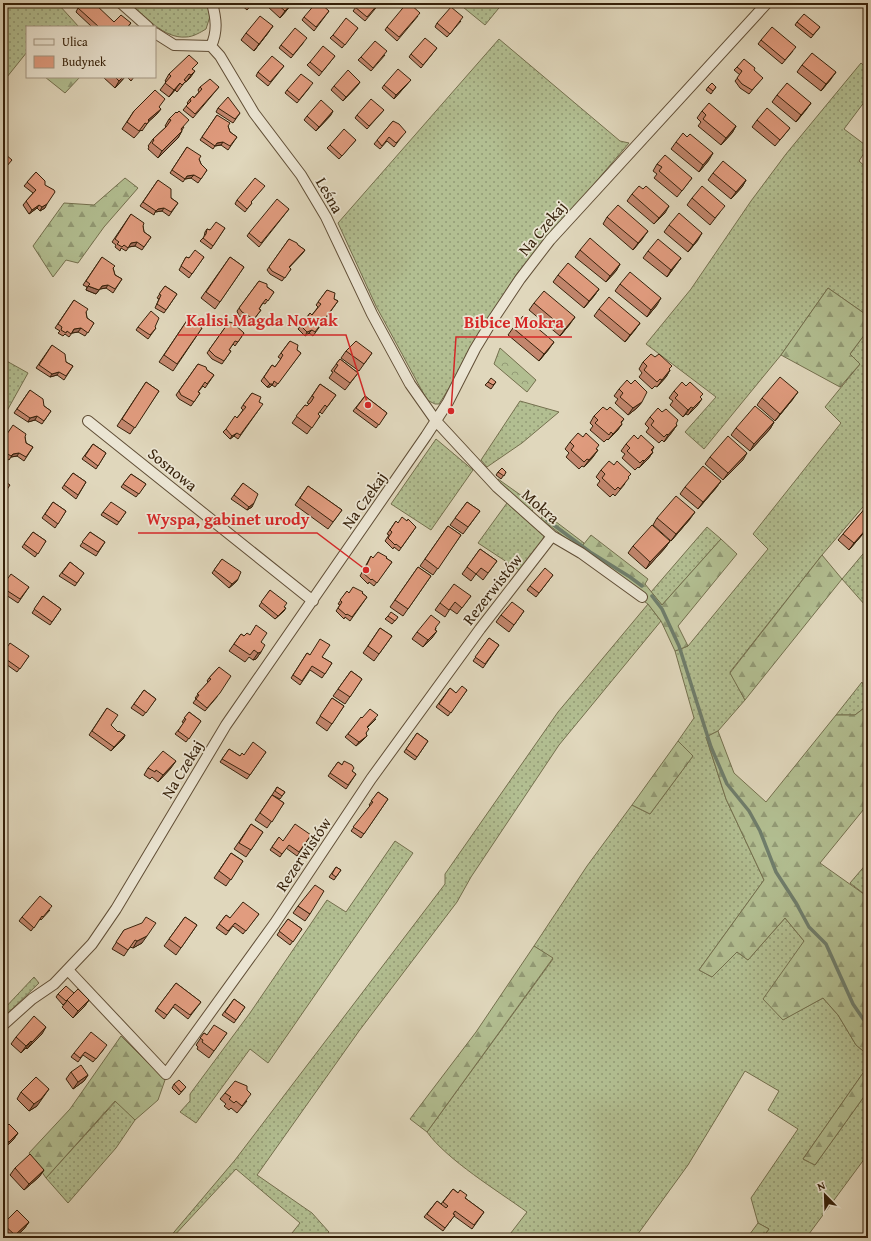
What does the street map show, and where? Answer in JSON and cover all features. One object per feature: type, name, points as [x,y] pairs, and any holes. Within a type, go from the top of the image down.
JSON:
[{"type":"street","points":[[121,3],[147,26]]},
{"type":"street","points":[[156,34],[174,45],[211,46],[216,28],[212,3]]},
{"type":"street","name":"Na Czekaj","points":[[3,1025],[27,1003],[54,984],[92,944],[116,909],[226,725],[436,421],[448,402],[475,349],[520,279],[550,240],[767,3]]},
{"type":"street","name":"Leśna","points":[[211,46],[220,56],[254,113],[301,175],[326,217],[376,320],[410,384],[436,421]]},
{"type":"street","name":"Sosnowa","points":[[88,420],[313,601]]},
{"type":"street","name":"Mokra","points":[[436,421],[497,487],[552,536],[581,553],[642,597]]},
{"type":"street","name":"Rezerwistów","points":[[68,970],[166,1074],[275,923],[372,779],[480,629],[552,536]]},
{"type":"green space","points":[[6,3],[60,3],[59,5],[78,26],[26,26],[26,53],[3,82],[3,9],[5,9]]},
{"type":"green space","points":[[129,3],[209,3],[211,13],[206,29],[197,34],[186,37],[178,37],[155,26]]},
{"type":"green space","points":[[458,3],[503,3],[485,25]]},
{"type":"green space","points":[[499,39],[620,141],[629,143],[516,275],[493,311],[453,382],[439,404],[435,404],[427,400],[376,306],[338,223]]},
{"type":"green space","points":[[861,63],[868,69],[868,97],[844,129],[868,147],[859,161],[868,169],[868,316],[828,288],[781,355],[704,449],[685,432],[716,397],[646,344],[691,289],[751,201],[786,154]]},
{"type":"green space","points":[[46,78],[79,78],[65,93]]},
{"type":"green space","points":[[125,178],[138,188],[104,227],[78,263],[66,260],[53,277],[33,246],[64,203],[94,205]]},
{"type":"green space","points":[[828,288],[868,316],[868,330],[850,354],[860,364],[840,387],[781,355]]},
{"type":"green space","points":[[868,330],[868,501],[822,555],[730,672],[745,700],[718,731],[706,737],[726,799],[764,880],[699,970],[712,977],[737,952],[748,960],[785,918],[804,941],[784,1019],[823,998],[838,1015],[856,1045],[868,1055],[868,1077],[863,1073],[803,1159],[815,1165],[868,1091],[868,1154],[806,1238],[762,1238],[769,1229],[758,1223],[751,1198],[798,1129],[768,1110],[779,1091],[745,1071],[688,1165],[635,1238],[507,1238],[527,1212],[460,1164],[436,1143],[427,1132],[553,959],[534,946],[587,866],[632,805],[650,814],[693,756],[678,741],[694,718],[675,651],[688,646],[768,549],[753,534],[841,423],[825,407],[860,364],[850,354]]},
{"type":"green space","points":[[500,348],[536,380],[527,392],[494,364]]},
{"type":"green space","points":[[3,359],[28,373],[3,418]]},
{"type":"green space","points":[[520,401],[559,412],[522,443],[487,467],[481,460]]},
{"type":"green space","points":[[436,439],[473,470],[431,530],[391,504]]},
{"type":"green space","points":[[498,479],[536,506],[532,511],[497,482]]},
{"type":"green space","points":[[507,503],[544,536],[539,549],[519,570],[478,543]]},
{"type":"green space","points":[[543,512],[584,543],[580,549],[541,519]]},
{"type":"green space","points":[[707,527],[721,539],[662,605],[651,592]]},
{"type":"green space","points":[[591,535],[648,579],[645,584],[662,605],[721,539],[737,554],[678,626],[688,646],[675,651],[661,621],[648,604],[575,555]]},
{"type":"green space","points":[[868,548],[868,601],[865,605],[842,579]]},
{"type":"green space","points":[[822,555],[842,579],[745,700],[730,673]]},
{"type":"green space","points":[[648,604],[661,621],[559,745],[471,877],[457,902],[359,1031],[257,1175],[312,1213],[329,1232],[324,1238],[288,1238],[300,1223],[236,1169],[172,1238],[169,1238],[235,1160],[445,884],[445,874],[558,712]]},
{"type":"green space","points":[[862,682],[868,697],[868,705],[855,715],[836,715]]},
{"type":"green space","points":[[868,705],[868,804],[820,863],[868,897],[868,1055],[856,1045],[838,1015],[823,998],[783,1020],[763,999],[804,941],[785,918],[748,960],[737,952],[712,977],[699,970],[764,880],[726,799],[706,737],[718,731],[734,773],[766,802],[836,715],[855,715]]},
{"type":"green space","points":[[678,741],[693,756],[650,814],[632,805]]},
{"type":"green space","points":[[395,841],[413,853],[268,1063],[250,1049],[196,1123],[180,1112],[190,1101],[190,1094],[250,1013],[327,900],[346,912]]},
{"type":"green space","points":[[868,862],[868,897],[850,883]]},
{"type":"green space","points":[[534,946],[553,958],[427,1132],[410,1119],[476,1032]]},
{"type":"green space","points":[[34,977],[39,983],[3,1018],[3,1010]]},
{"type":"green space","points":[[121,1036],[165,1080],[158,1100],[135,1120],[115,1101],[46,1178],[29,1153],[70,1109]]},
{"type":"green space","points":[[863,1073],[868,1077],[868,1091],[815,1165],[803,1159]]},
{"type":"green space","points":[[116,1101],[135,1120],[116,1148],[68,1203],[46,1178]]},
{"type":"green space","points":[[758,1223],[769,1229],[762,1238],[747,1238]]},
{"type":"building","points":[[83,3],[94,3],[114,22],[121,15],[131,23],[128,26],[98,26],[78,8]]},
{"type":"building","points":[[276,3],[292,3],[285,11]]},
{"type":"building","points":[[316,3],[320,3],[329,11],[316,27],[304,17]]},
{"type":"building","points":[[359,3],[379,3],[367,17],[355,7]]},
{"type":"building","points":[[407,3],[409,3],[420,13],[399,37],[387,27]]},
{"type":"building","points":[[451,7],[463,17],[450,34],[437,23]]},
{"type":"building","points":[[804,14],[820,27],[813,35],[797,22]]},
{"type":"building","points":[[260,16],[273,26],[259,44],[246,33]]},
{"type":"building","points":[[346,18],[358,28],[345,45],[333,35]]},
{"type":"building","points":[[772,27],[796,47],[785,60],[761,40]]},
{"type":"building","points":[[295,28],[307,38],[293,55],[281,45]]},
{"type":"building","points":[[425,38],[437,48],[423,65],[411,54]]},
{"type":"building","points":[[375,41],[387,51],[373,68],[361,57]]},
{"type":"building","points":[[323,46],[335,56],[322,72],[310,62]]},
{"type":"building","points":[[812,53],[836,72],[826,84],[802,65]]},
{"type":"building","points":[[189,55],[198,63],[192,69],[195,71],[191,75],[189,74],[184,80],[186,81],[182,85],[180,83],[174,90],[165,83],[171,76],[169,74]]},
{"type":"building","points":[[272,56],[284,66],[270,82],[258,72]]},
{"type":"building","points":[[744,59],[755,68],[754,70],[763,78],[752,90],[742,84],[737,78],[742,71],[737,67]]},
{"type":"building","points":[[398,69],[411,80],[396,95],[384,85]]},
{"type":"building","points":[[348,70],[360,82],[346,97],[334,86]]},
{"type":"building","points":[[301,74],[313,83],[299,100],[287,90]]},
{"type":"building","points":[[210,79],[219,87],[195,114],[186,106],[191,101],[190,99],[193,96],[194,98],[202,89],[200,87]]},
{"type":"building","points":[[712,83],[716,87],[713,91],[708,87]]},
{"type":"building","points":[[787,83],[811,103],[801,115],[777,95]]},
{"type":"building","points":[[155,90],[165,99],[159,107],[161,109],[148,120],[149,121],[147,124],[145,123],[139,131],[127,122],[134,111]]},
{"type":"building","points":[[228,97],[240,113],[235,119],[218,108]]},
{"type":"building","points":[[371,99],[384,110],[369,126],[357,115]]},
{"type":"building","points":[[321,100],[333,111],[319,127],[307,116]]},
{"type":"building","points":[[709,103],[736,126],[726,138],[703,119],[706,115],[702,111]]},
{"type":"building","points":[[767,108],[790,128],[780,140],[757,120]]},
{"type":"building","points":[[179,111],[189,120],[181,129],[182,131],[162,151],[152,143],[154,140],[153,139],[166,127],[171,120],[169,119]]},
{"type":"building","points":[[217,115],[230,123],[228,126],[230,132],[237,137],[230,146],[223,142],[217,143],[215,146],[202,137]]},
{"type":"building","points":[[393,121],[399,124],[406,132],[396,143],[389,137],[382,146],[377,140]]},
{"type":"building","points":[[344,129],[356,140],[342,156],[330,145]]},
{"type":"building","points":[[683,133],[687,137],[690,134],[713,153],[703,165],[676,142]]},
{"type":"building","points":[[187,147],[201,156],[199,159],[201,164],[207,170],[201,179],[194,175],[187,176],[185,179],[172,170]]},
{"type":"building","points":[[5,154],[12,160],[6,167],[3,164],[3,157]]},
{"type":"building","points":[[665,155],[692,178],[682,191],[659,171],[662,167],[657,164]]},
{"type":"building","points":[[723,161],[746,180],[736,192],[713,173]]},
{"type":"building","points":[[36,172],[45,181],[45,185],[55,192],[47,204],[42,207],[39,205],[32,210],[26,201],[36,190],[27,182]]},
{"type":"building","points":[[255,178],[265,186],[247,209],[237,200]]},
{"type":"building","points":[[158,180],[171,189],[171,198],[178,203],[171,212],[164,208],[156,211],[143,202]]},
{"type":"building","points":[[639,186],[643,189],[646,186],[669,206],[659,218],[632,194]]},
{"type":"building","points":[[702,186],[725,206],[715,218],[692,198]]},
{"type":"building","points":[[277,199],[289,209],[261,243],[249,233]]},
{"type":"building","points":[[618,205],[648,231],[638,243],[607,217]]},
{"type":"building","points":[[679,213],[702,233],[693,245],[669,225]]},
{"type":"building","points":[[131,214],[144,223],[144,232],[151,237],[144,247],[137,242],[131,243],[128,248],[124,245],[122,247],[117,244],[119,242],[115,239]]},
{"type":"building","points":[[216,222],[225,228],[213,246],[203,238],[207,229],[210,230]]},
{"type":"building","points":[[590,238],[620,264],[610,276],[580,250]]},
{"type":"building","points":[[289,239],[297,243],[305,250],[289,267],[291,269],[285,278],[272,271],[269,267]]},
{"type":"building","points":[[658,239],[681,258],[671,270],[648,251]]},
{"type":"building","points":[[195,250],[204,257],[192,274],[181,266],[186,257],[189,258]]},
{"type":"building","points":[[102,257],[115,266],[113,268],[115,275],[122,279],[115,289],[108,285],[102,286],[99,290],[88,286],[90,284],[86,281]]},
{"type":"building","points":[[230,257],[244,267],[220,302],[206,292]]},
{"type":"building","points":[[568,263],[599,289],[589,301],[558,275]]},
{"type":"building","points":[[630,272],[661,298],[651,310],[620,284]]},
{"type":"building","points":[[259,281],[267,284],[267,287],[274,292],[268,301],[266,299],[262,304],[259,309],[261,310],[254,319],[242,312],[239,308]]},
{"type":"building","points":[[165,286],[177,294],[166,310],[157,304],[161,295],[159,294]]},
{"type":"building","points":[[327,290],[335,293],[334,299],[338,301],[315,332],[312,330],[307,332],[301,326],[310,313],[312,315],[321,304],[318,302]]},
{"type":"building","points":[[544,291],[575,317],[565,329],[534,303]]},
{"type":"building","points":[[609,297],[640,323],[630,335],[599,309]]},
{"type":"building","points":[[74,300],[88,309],[86,312],[87,318],[94,323],[88,333],[81,328],[74,329],[71,334],[67,331],[66,333],[61,330],[62,327],[58,324]]},
{"type":"building","points":[[151,311],[159,318],[155,327],[156,328],[150,335],[138,327]]},
{"type":"building","points":[[523,316],[554,342],[544,354],[513,328]]},
{"type":"building","points":[[188,319],[202,328],[177,364],[164,355]]},
{"type":"building","points":[[229,322],[233,323],[244,333],[238,342],[235,341],[229,350],[231,351],[224,361],[215,356],[209,350]]},
{"type":"building","points":[[290,341],[298,345],[297,350],[301,353],[278,384],[274,381],[273,384],[270,384],[264,377],[272,365],[275,367],[283,355],[281,353]]},
{"type":"building","points":[[356,341],[372,353],[364,364],[346,351]]},
{"type":"building","points":[[52,345],[65,354],[66,362],[73,366],[66,376],[59,372],[52,374],[39,365]]},
{"type":"building","points":[[651,354],[655,357],[659,354],[672,366],[662,380],[660,379],[657,382],[644,370],[647,366],[643,362]]},
{"type":"building","points":[[340,359],[358,373],[350,383],[334,371],[338,365],[336,364]]},
{"type":"building","points":[[198,364],[206,367],[207,370],[214,375],[207,384],[205,382],[198,392],[200,393],[194,402],[181,395],[179,391]]},
{"type":"building","points":[[780,377],[798,392],[780,414],[762,398]]},
{"type":"building","points":[[491,378],[496,382],[493,385],[488,382]]},
{"type":"building","points":[[627,380],[631,384],[635,380],[647,392],[642,402],[633,408],[620,397],[623,393],[619,389]]},
{"type":"building","points":[[146,382],[159,391],[135,428],[122,419]]},
{"type":"building","points":[[682,382],[686,386],[690,382],[703,394],[700,397],[702,399],[693,408],[691,407],[688,410],[675,398],[678,395],[674,391]]},
{"type":"building","points":[[320,384],[336,395],[327,407],[325,405],[318,414],[320,416],[312,428],[296,416],[305,405],[307,406],[311,402],[314,397],[312,396]]},
{"type":"building","points":[[30,390],[43,399],[44,406],[51,411],[44,421],[37,416],[30,418],[17,409]]},
{"type":"building","points":[[252,393],[261,397],[259,402],[263,404],[240,435],[237,433],[232,436],[226,429],[235,416],[237,418],[246,407],[243,405]]},
{"type":"building","points":[[365,396],[387,413],[379,425],[356,408]]},
{"type":"building","points":[[755,406],[774,422],[754,444],[736,428]]},
{"type":"building","points":[[603,407],[607,410],[610,407],[624,419],[621,422],[622,424],[613,434],[611,432],[609,435],[595,423],[598,420],[594,416]]},
{"type":"building","points":[[658,408],[662,412],[666,409],[678,420],[677,425],[668,435],[667,434],[664,437],[651,425],[654,421],[650,417]]},
{"type":"building","points":[[13,425],[26,434],[26,443],[33,447],[26,457],[19,453],[11,456],[3,451],[3,440]]},
{"type":"building","points":[[578,433],[583,437],[586,433],[599,445],[596,449],[598,450],[589,460],[587,459],[584,462],[571,450],[574,446],[570,442]]},
{"type":"building","points":[[634,435],[638,439],[641,435],[654,447],[651,450],[653,452],[640,463],[627,451],[630,448],[626,444]]},
{"type":"building","points":[[728,436],[747,453],[728,473],[710,457]]},
{"type":"building","points":[[93,444],[106,453],[98,466],[85,456]]},
{"type":"building","points":[[609,461],[614,465],[617,461],[631,474],[620,489],[618,487],[615,490],[602,478],[605,474],[601,470]]},
{"type":"building","points":[[703,466],[721,481],[703,502],[685,487]]},
{"type":"building","points":[[502,468],[506,472],[504,476],[498,472]]},
{"type":"building","points":[[73,473],[86,482],[78,495],[64,485]]},
{"type":"building","points":[[131,474],[146,484],[139,494],[123,484]]},
{"type":"building","points":[[3,480],[10,485],[4,494],[3,494]]},
{"type":"building","points":[[243,483],[258,494],[254,503],[249,507],[234,495]]},
{"type":"building","points":[[308,486],[342,510],[333,522],[300,498]]},
{"type":"building","points":[[676,496],[695,512],[676,534],[657,518]]},
{"type":"building","points":[[53,502],[66,511],[58,524],[45,514]]},
{"type":"building","points":[[111,502],[126,512],[119,522],[103,512]]},
{"type":"building","points":[[467,502],[480,511],[468,527],[455,518]]},
{"type":"building","points":[[868,505],[868,527],[854,543],[843,534]]},
{"type":"building","points":[[402,517],[407,521],[408,519],[416,527],[401,548],[396,544],[395,545],[388,538],[392,532],[390,530],[396,521],[398,523]]},
{"type":"building","points":[[652,525],[670,541],[650,562],[633,546]]},
{"type":"building","points":[[448,526],[461,535],[438,569],[425,559]]},
{"type":"building","points":[[33,532],[46,541],[38,554],[24,544]]},
{"type":"building","points":[[90,532],[105,542],[98,552],[82,542]]},
{"type":"building","points":[[480,549],[497,561],[488,573],[481,568],[476,574],[467,567]]},
{"type":"building","points":[[378,552],[392,562],[377,583],[363,573],[371,556],[373,558]]},
{"type":"building","points":[[222,559],[241,572],[238,579],[232,584],[214,570]]},
{"type":"building","points":[[70,562],[84,573],[77,583],[62,573]]},
{"type":"building","points":[[418,567],[431,576],[408,609],[395,600]]},
{"type":"building","points":[[545,568],[553,575],[539,593],[530,586]]},
{"type":"building","points":[[11,574],[29,587],[20,599],[3,588],[3,585]]},
{"type":"building","points":[[454,584],[471,596],[462,608],[455,602],[449,610],[440,603]]},
{"type":"building","points":[[353,587],[363,592],[362,593],[367,597],[352,617],[347,614],[346,615],[338,608],[342,602],[340,600],[347,591],[349,593]]},
{"type":"building","points":[[270,590],[287,603],[284,607],[286,608],[278,616],[261,602]]},
{"type":"building","points":[[43,596],[61,609],[52,622],[34,609]]},
{"type":"building","points":[[512,602],[524,611],[514,625],[501,615]]},
{"type":"building","points":[[391,612],[398,617],[395,621],[388,616]]},
{"type":"building","points":[[431,615],[440,622],[435,630],[437,631],[428,640],[417,632]]},
{"type":"building","points":[[256,625],[267,633],[261,642],[265,645],[261,652],[258,653],[254,650],[250,655],[234,644],[241,634],[244,636],[247,633],[250,635]]},
{"type":"building","points":[[380,628],[392,636],[379,654],[368,646]]},
{"type":"building","points":[[489,638],[499,645],[485,664],[475,657]]},
{"type":"building","points":[[320,639],[330,645],[322,657],[332,663],[325,674],[312,666],[302,681],[293,675],[307,653],[310,655]]},
{"type":"building","points":[[10,643],[29,656],[20,669],[3,657],[3,653]]},
{"type":"building","points":[[219,667],[231,676],[220,693],[207,708],[196,699],[199,695],[197,694],[211,679],[209,678]]},
{"type":"building","points":[[351,671],[362,679],[350,697],[338,689]]},
{"type":"building","points":[[462,686],[467,690],[451,713],[439,704],[450,688],[456,693]]},
{"type":"building","points":[[144,690],[156,699],[146,713],[134,704]]},
{"type":"building","points":[[332,698],[344,706],[332,724],[320,716]]},
{"type":"building","points":[[107,708],[118,715],[111,725],[118,732],[119,731],[125,735],[114,747],[92,731]]},
{"type":"building","points":[[370,709],[378,715],[367,727],[369,729],[366,733],[367,736],[359,742],[348,734],[361,717],[362,718]]},
{"type":"building","points":[[189,712],[201,721],[189,739],[178,731],[186,719],[184,718]]},
{"type":"building","points":[[417,733],[428,741],[417,757],[406,749]]},
{"type":"building","points":[[253,742],[266,752],[250,775],[222,759],[229,749],[240,756],[242,753],[244,755]]},
{"type":"building","points":[[163,751],[176,761],[163,775],[156,770],[155,772],[148,768]]},
{"type":"building","points":[[344,761],[352,765],[354,768],[352,771],[356,774],[348,785],[330,773],[338,762],[342,765]]},
{"type":"building","points":[[277,787],[285,792],[282,796],[275,791]]},
{"type":"building","points":[[378,792],[388,799],[364,834],[353,827],[373,802],[371,801]]},
{"type":"building","points":[[272,795],[284,803],[272,822],[260,813]]},
{"type":"building","points":[[251,824],[263,832],[251,850],[239,843]]},
{"type":"building","points":[[295,824],[311,835],[299,852],[289,845],[282,854],[272,847],[279,837],[283,841]]},
{"type":"building","points":[[231,853],[243,861],[231,880],[219,871]]},
{"type":"building","points":[[336,867],[341,870],[336,877],[332,874]]},
{"type":"building","points":[[315,885],[324,891],[310,914],[298,906]]},
{"type":"building","points":[[40,896],[52,906],[43,917],[42,916],[34,928],[22,917]]},
{"type":"building","points":[[243,902],[259,914],[246,931],[235,923],[228,931],[219,924],[226,915],[230,918]]},
{"type":"building","points":[[146,917],[156,923],[147,936],[137,941],[135,940],[128,950],[116,942],[124,930],[142,923]]},
{"type":"building","points":[[185,917],[197,925],[181,948],[169,939]]},
{"type":"building","points":[[288,919],[302,929],[293,942],[279,931]]},
{"type":"building","points":[[176,983],[201,1002],[190,1015],[175,1004],[167,1015],[157,1008]]},
{"type":"building","points":[[66,986],[74,993],[66,1001],[58,994]]},
{"type":"building","points":[[78,989],[89,1000],[78,1011],[67,1000]]},
{"type":"building","points":[[234,999],[245,1007],[236,1020],[225,1012]]},
{"type":"building","points":[[34,1016],[46,1027],[32,1042],[31,1041],[26,1046],[16,1037]]},
{"type":"building","points":[[214,1025],[227,1033],[214,1051],[202,1042],[203,1040],[200,1038],[204,1033],[207,1035]]},
{"type":"building","points":[[91,1032],[107,1045],[96,1059],[85,1052],[80,1058],[74,1053]]},
{"type":"building","points":[[81,1065],[88,1075],[78,1082],[71,1072]]},
{"type":"building","points":[[36,1077],[49,1089],[41,1099],[34,1104],[21,1092]]},
{"type":"building","points":[[179,1080],[186,1087],[181,1092],[174,1084]]},
{"type":"building","points":[[235,1081],[247,1086],[247,1090],[251,1094],[242,1106],[236,1101],[234,1103],[229,1099],[231,1097],[225,1093]]},
{"type":"building","points":[[9,1124],[18,1133],[9,1142],[3,1137],[3,1130]]},
{"type":"building","points":[[30,1154],[44,1170],[29,1184],[15,1168]]},
{"type":"building","points":[[453,1189],[458,1193],[460,1190],[467,1195],[465,1198],[484,1212],[474,1225],[455,1211],[453,1214],[455,1215],[445,1228],[427,1214],[437,1201],[446,1208],[448,1206],[443,1202]]},
{"type":"building","points":[[17,1210],[29,1222],[15,1235],[3,1224]]},
{"type":"waterway","points":[[547,520],[590,552],[642,586]]},
{"type":"waterway","points":[[652,596],[662,609],[679,646],[711,747],[727,784],[749,811],[760,831],[776,872],[796,903],[809,927],[826,944],[853,1004],[868,1026]]},
{"type":"place","name":"Kalisi Magda Nowak","points":[[368,405]]},
{"type":"place","name":"Bibice Mokra","points":[[451,411]]},
{"type":"place","name":"Wyspa, gabinet urody","points":[[366,570]]}]
